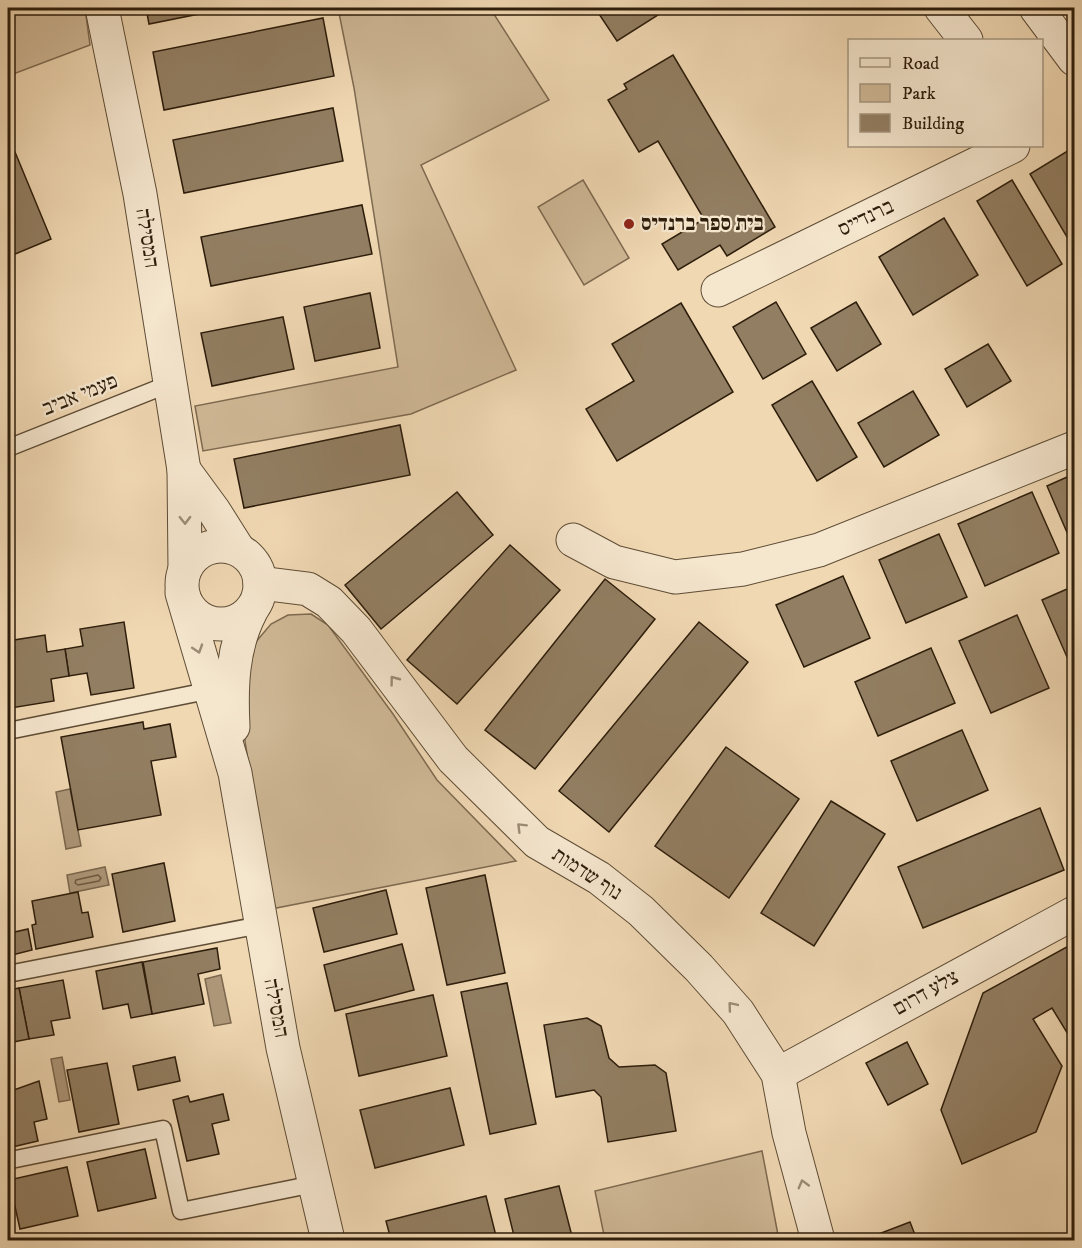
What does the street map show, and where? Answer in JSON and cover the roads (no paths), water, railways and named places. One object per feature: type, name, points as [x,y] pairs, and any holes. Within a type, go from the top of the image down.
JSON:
[{"type":"street","name":"המסילה","points":[[102,8],[140,194],[184,470],[184,581],[190,625],[212,690],[235,773],[283,1048],[328,1240]]},
{"type":"street","points":[[941,8],[965,39]]},
{"type":"street","points":[[1036,8],[1074,59]]},
{"type":"street","name":"ברנדייס","points":[[718,290],[1011,147]]},
{"type":"street","points":[[573,540],[614,562],[675,577],[743,568],[819,550],[1074,448]]},
{"type":"street","name":"המסילה","points":[[184,470],[238,549],[248,555],[255,565],[255,597],[241,631],[234,657],[232,713],[235,773]]},
{"type":"street","points":[[238,549],[225,545],[213,546],[201,551],[192,559],[184,581],[187,604],[205,621],[217,624],[230,623],[241,619],[255,597]]},
{"type":"street","name":"נוף שדמות","points":[[255,597],[308,589],[329,602],[356,630],[453,759],[537,842],[599,878],[641,911],[699,968],[738,1012],[778,1074],[789,1133],[818,1240]]},
{"type":"street","name":"צלע דרום","points":[[778,1074],[1074,913]]},
{"type":"lane","name":"פעמי אביב","points":[[8,448],[169,384]]},
{"type":"lane","points":[[8,731],[212,690]]},
{"type":"lane","points":[[8,974],[260,925]]},
{"type":"lane","points":[[11,1160],[163,1129],[181,1210],[314,1185]]},
{"type":"water","points":[[70,789],[81,846],[66,849],[56,792]]},
{"type":"water","points":[[105,867],[109,885],[70,893],[67,875]]},
{"type":"water","points":[[221,975],[231,1023],[214,1026],[205,979]]},
{"type":"water","points":[[62,1057],[70,1100],[59,1102],[51,1059]]},
{"type":"place","name":"בית ספר ברנדיס","points":[[629,224]]}]
